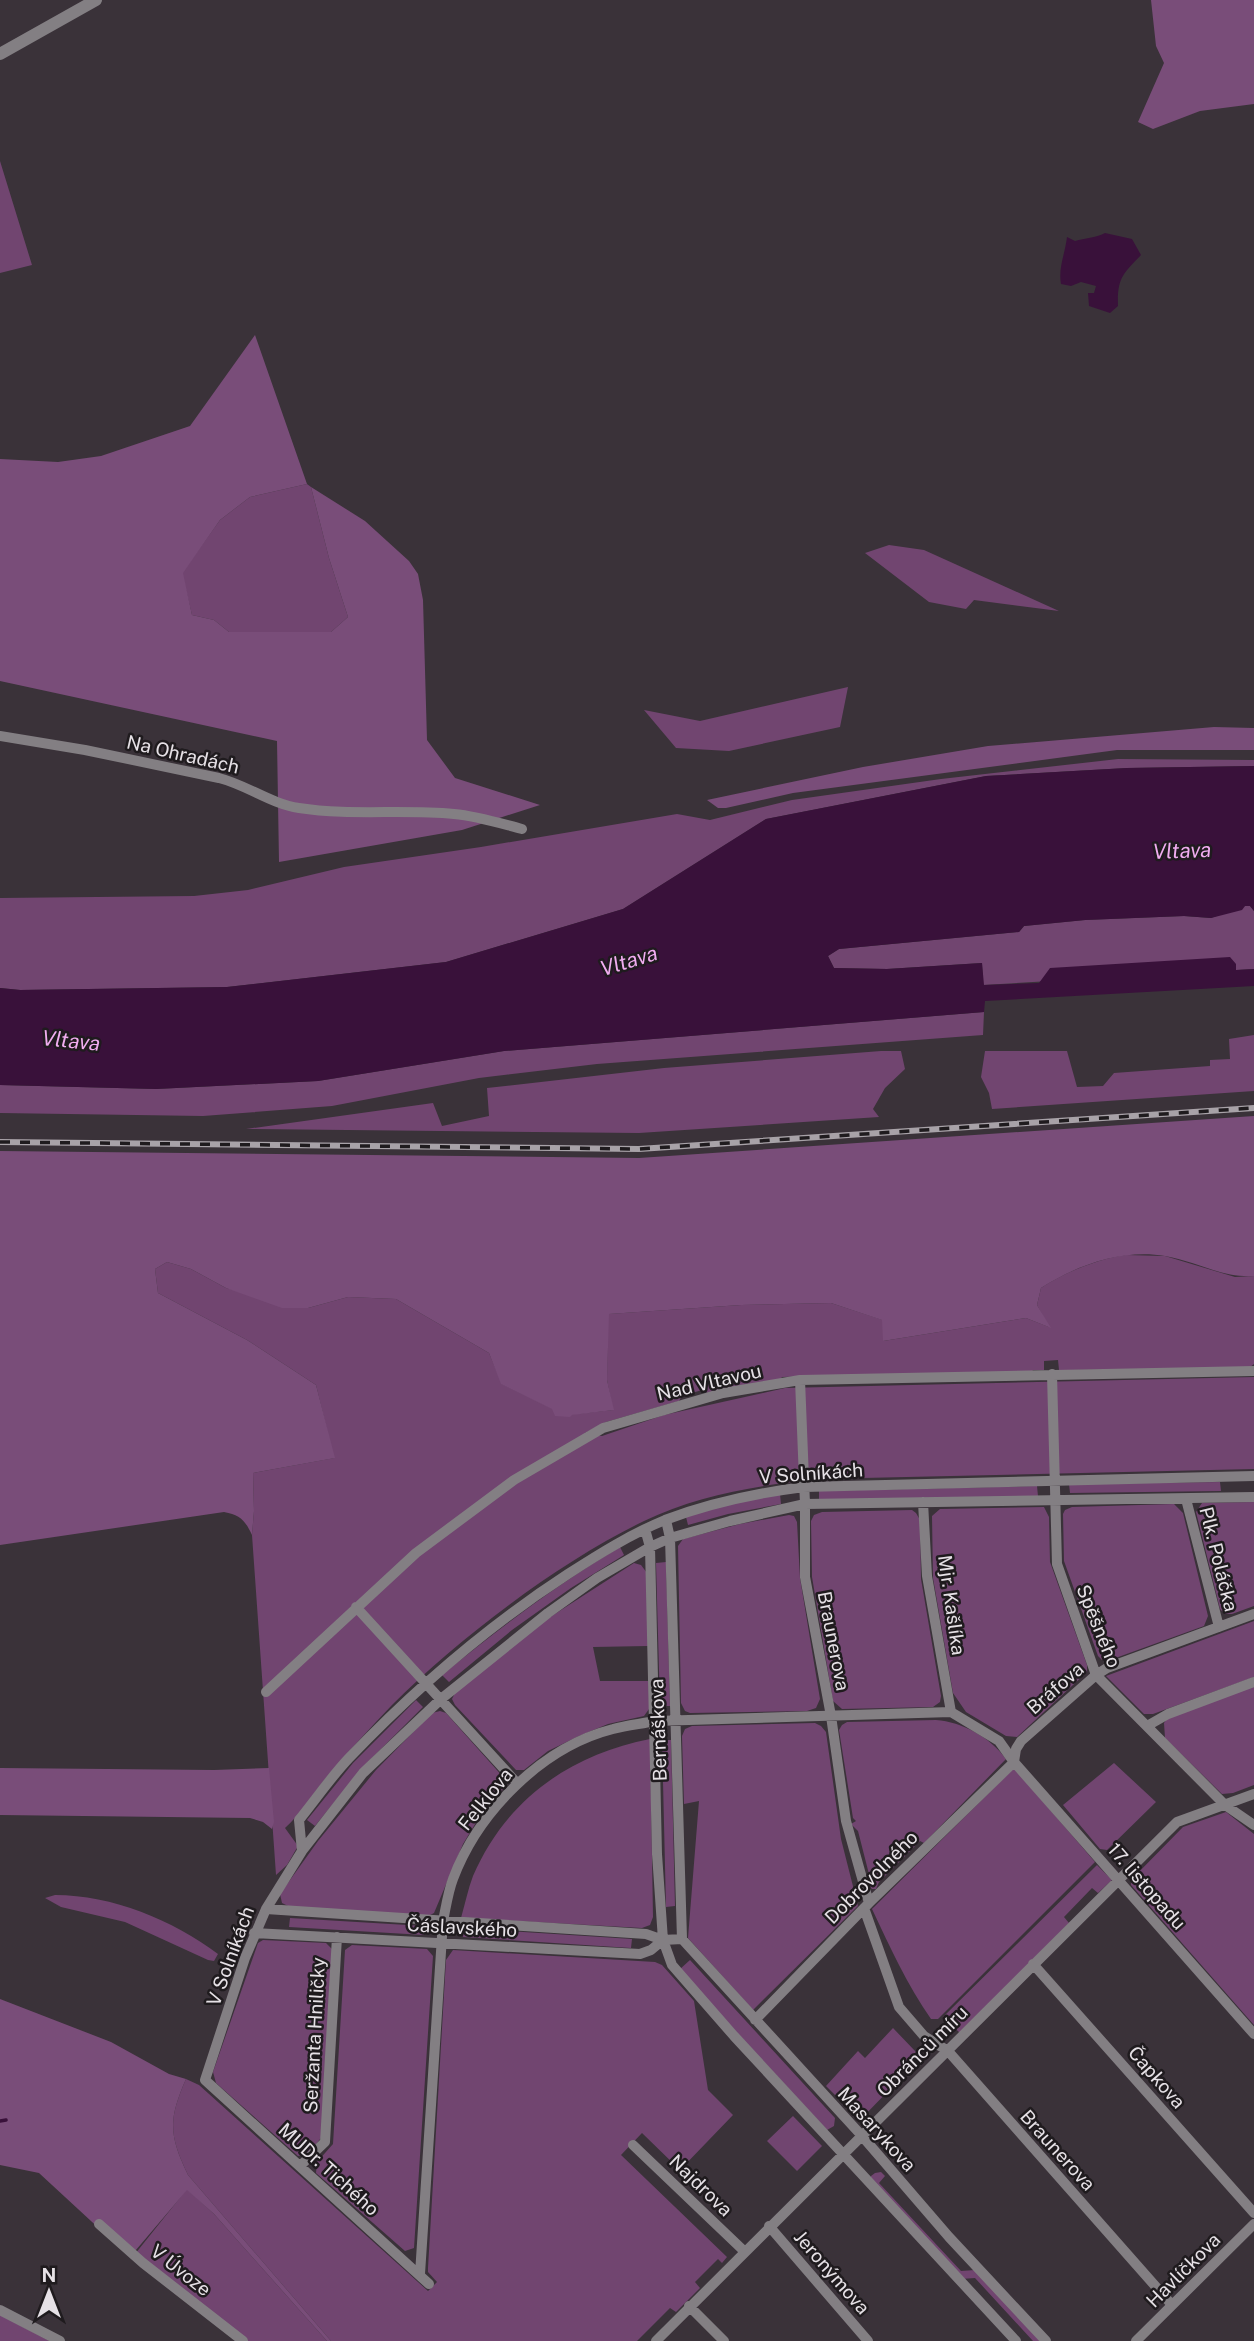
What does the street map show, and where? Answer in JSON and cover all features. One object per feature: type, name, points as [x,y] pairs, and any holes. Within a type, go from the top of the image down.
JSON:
[{"type":"street","points":[[0,54],[96,0]]},
{"type":"street","name":"Na Ohradách","points":[[0,736],[85,750],[219,778],[296,808],[325,812],[453,814],[522,829]]},
{"type":"street","name":"Nad Vltavou","points":[[265,1692],[416,1553],[514,1480],[603,1428],[723,1393],[800,1380],[1254,1371]]},
{"type":"street","name":"Spěšného","points":[[1052,1374],[1057,1564],[1096,1675],[1225,1805],[1254,1825]]},
{"type":"street","name":"Braunerova","points":[[800,1380],[805,1577],[831,1716],[846,1821],[867,1906],[899,2007],[924,2036],[948,2051],[1172,2305]]},
{"type":"street","name":"V Solníkách","points":[[302,1850],[299,1820],[348,1759],[426,1684],[486,1631],[535,1596],[596,1556],[666,1520],[761,1493],[804,1488],[1254,1476]]},
{"type":"street","name":"V Solníkách","points":[[205,2080],[254,1933],[265,1909],[302,1850],[363,1773],[441,1699],[548,1613],[597,1578],[650,1547],[670,1538],[766,1511],[805,1504],[1254,1497]]},
{"type":"street","name":"Plk. Poláčka","points":[[1186,1499],[1219,1628]]},
{"type":"street","name":"Mjr. Kašlíka","points":[[923,1502],[927,1576],[951,1712]]},
{"type":"street","name":"Bernáškova","points":[[666,1520],[670,1538],[682,1939]]},
{"type":"street","name":"Bernáškova","points":[[645,1529],[650,1547],[657,1854],[663,1940]]},
{"type":"street","points":[[356,1607],[516,1782]]},
{"type":"street","name":"Bráfova","points":[[1014,1762],[1016,1749],[1021,1741],[1107,1668],[1254,1614]]},
{"type":"street","points":[[1147,1726],[1168,1714],[1254,1682]]},
{"type":"street","points":[[951,1712],[999,1741],[1014,1762]]},
{"type":"street","name":"Felklova","points":[[420,2274],[443,1921],[453,1880],[475,1834],[516,1782],[573,1745],[611,1729],[655,1721],[951,1712]]},
{"type":"street","name":"17. listopadu","points":[[1014,1762],[1254,2034]]},
{"type":"street","name":"Dobrovolného","points":[[755,2020],[1014,1762]]},
{"type":"street","name":"Obránců míru","points":[[656,2341],[1177,1822],[1254,1794]]},
{"type":"street","name":"Čáslavského","points":[[265,1909],[646,1934],[663,1940],[682,1939]]},
{"type":"street","name":"Čáslavského","points":[[254,1933],[640,1954],[651,1950],[663,1940]]},
{"type":"street","name":"Seržanta Hniličky","points":[[300,2166],[325,2142],[337,1937]]},
{"type":"street","name":"Masarykova","points":[[682,1939],[1046,2341]]},
{"type":"street","points":[[663,1940],[672,1965],[1016,2341]]},
{"type":"street","name":"Čapkova","points":[[1033,1964],[1254,2213]]},
{"type":"street","name":"MUDr. Tichého","points":[[205,2080],[429,2284]]},
{"type":"street","name":"Najdrova","points":[[633,2145],[744,2251]]},
{"type":"street","name":"V Úvoze","points":[[99,2224],[143,2263],[243,2341]]},
{"type":"street","name":"Havlíčkova","points":[[1136,2341],[1254,2224]]},
{"type":"street","name":"Jeronýmova","points":[[769,2226],[869,2341]]},
{"type":"street","points":[[689,2306],[724,2341]]},
{"type":"street","points":[[0,2310],[60,2341]]},
{"type":"shaded area","points":[[1151,0],[1254,0],[1254,104],[1200,111],[1153,129],[1138,122],[1164,63],[1156,46]]},
{"type":"shaded area","points":[[0,161],[32,265],[0,273]]},
{"type":"shaded area","points":[[255,335],[307,484],[250,497],[220,520],[183,573],[192,615],[214,620],[229,632],[331,632],[348,617],[329,558],[311,487],[365,521],[409,561],[418,574],[423,600],[427,740],[455,778],[540,805],[462,830],[279,862],[277,741],[0,681],[0,459],[58,462],[101,456],[190,426]]},
{"type":"shaded area","points":[[307,484],[311,487],[329,558],[348,617],[331,632],[229,632],[214,620],[192,615],[182,573],[220,520],[250,497]]},
{"type":"shaded area","points":[[889,545],[924,550],[1059,611],[974,600],[966,609],[929,602],[865,553]]},
{"type":"shaded area","points":[[848,687],[840,727],[729,751],[676,748],[644,710],[700,721]]},
{"type":"shaded area","points":[[1214,727],[1254,728],[1254,750],[1117,750],[793,793],[726,808],[718,808],[707,800],[863,767],[988,746]]},
{"type":"shaded area","points":[[1118,759],[1254,760],[1254,766],[1127,768],[986,776],[766,819],[623,909],[446,962],[227,987],[0,988],[0,898],[194,896],[248,890],[344,867],[677,814],[710,820],[792,800],[941,779]]},
{"type":"shaded area","points":[[1250,906],[1254,911],[1254,969],[983,985],[982,963],[887,969],[834,968],[828,956],[839,949],[1019,932],[1024,926],[1085,920],[1184,916],[1211,918]]},
{"type":"shaded area","points":[[984,1012],[983,1035],[597,1064],[479,1078],[332,1106],[203,1116],[0,1113],[0,1085],[156,1089],[318,1081],[504,1051]]},
{"type":"shaded area","points":[[1254,1035],[1254,1091],[992,1109],[989,1093],[981,1077],[985,1051],[1067,1051],[1077,1087],[1103,1086],[1114,1073],[1210,1066],[1210,1060],[1230,1059],[1229,1039]]},
{"type":"shaded area","points":[[901,1051],[905,1069],[885,1088],[873,1109],[879,1117],[639,1133],[246,1129],[433,1103],[442,1126],[489,1116],[487,1088],[664,1068]]},
{"type":"shaded area","points":[[1254,1116],[1254,1276],[1220,1272],[1165,1256],[1149,1254],[1116,1257],[1070,1272],[1041,1288],[1037,1305],[1051,1328],[1026,1318],[883,1341],[882,1320],[831,1303],[741,1305],[609,1314],[607,1380],[614,1410],[570,1417],[555,1416],[552,1409],[501,1384],[489,1353],[396,1299],[348,1297],[308,1308],[282,1308],[226,1288],[191,1269],[167,1262],[155,1269],[158,1293],[247,1340],[316,1385],[335,1458],[253,1473],[252,1535],[241,1519],[224,1512],[0,1545],[0,1151],[639,1158]]},
{"type":"shaded area","points":[[1126,1255],[1165,1256],[1235,1277],[1254,1276],[1254,1364],[1249,1368],[1059,1370],[1058,1360],[1044,1361],[1044,1370],[1033,1370],[1031,1373],[862,1374],[857,1378],[782,1377],[780,1380],[708,1393],[702,1390],[682,1396],[679,1401],[606,1422],[585,1433],[602,1436],[664,1415],[785,1388],[1254,1377],[1254,1469],[818,1479],[729,1492],[664,1512],[578,1558],[511,1603],[448,1654],[392,1705],[349,1751],[285,1828],[298,1846],[287,1865],[276,1875],[252,1535],[253,1473],[334,1458],[316,1385],[247,1340],[158,1293],[155,1269],[167,1262],[191,1269],[226,1288],[308,1308],[348,1297],[396,1299],[489,1353],[502,1384],[566,1415],[613,1410],[607,1380],[608,1314],[741,1305],[831,1303],[883,1320],[883,1341],[1026,1318],[1049,1327],[1037,1305],[1041,1288],[1082,1267]]},
{"type":"shaded area","points":[[1220,1482],[1221,1491],[1070,1493],[1069,1484]]},
{"type":"shaded area","points":[[1037,1486],[1038,1496],[819,1501],[819,1491]]},
{"type":"shaded area","points":[[780,1494],[781,1504],[688,1525],[686,1517],[727,1504]]},
{"type":"shaded area","points":[[1254,1502],[1254,1606],[1225,1614],[1220,1609],[1196,1512],[1202,1503]]},
{"type":"shaded area","points":[[1174,1504],[1183,1513],[1208,1616],[1204,1626],[1110,1660],[1102,1660],[1098,1656],[1064,1561],[1063,1514],[1072,1507]]},
{"type":"shaded area","points":[[1044,1507],[1049,1517],[1050,1562],[1087,1665],[1087,1672],[1017,1737],[1006,1736],[966,1712],[953,1693],[933,1578],[932,1516],[940,1509]]},
{"type":"shaded area","points":[[912,1510],[920,1520],[921,1579],[940,1702],[933,1707],[842,1709],[833,1701],[812,1577],[811,1521],[814,1515],[822,1512]]},
{"type":"shaded area","points":[[794,1516],[797,1522],[800,1578],[820,1699],[816,1708],[807,1711],[685,1711],[681,1703],[678,1546],[683,1539]]},
{"type":"shaded area","points":[[620,1547],[624,1555],[512,1630],[449,1682],[442,1675],[573,1576]]},
{"type":"shaded area","points":[[666,1562],[670,1706],[660,1706],[656,1563]]},
{"type":"shaded area","points":[[634,1563],[641,1565],[647,1573],[648,1646],[593,1647],[600,1681],[649,1681],[649,1709],[644,1716],[608,1724],[579,1736],[548,1751],[524,1770],[516,1770],[455,1705],[452,1699],[455,1693],[544,1621]]},
{"type":"shaded area","points":[[1254,1621],[1254,1677],[1153,1714],[1144,1714],[1106,1676]]},
{"type":"shaded area","points":[[1254,1685],[1254,1785],[1222,1794],[1165,1738],[1164,1723],[1169,1716]]},
{"type":"shaded area","points":[[416,1700],[423,1707],[362,1768],[315,1826],[307,1820],[353,1763]]},
{"type":"shaded area","points":[[432,1713],[446,1713],[504,1778],[504,1788],[480,1816],[463,1844],[434,1913],[428,1916],[290,1907],[282,1903],[280,1894],[318,1841],[376,1770]]},
{"type":"shaded area","points":[[936,1720],[975,1732],[992,1744],[1006,1759],[924,1843],[920,1841],[879,1882],[876,1889],[872,1889],[868,1885],[871,1882],[858,1831],[851,1824],[856,1821],[853,1818],[839,1730],[847,1722]]},
{"type":"shaded area","points":[[815,1723],[826,1732],[841,1839],[858,1906],[753,2010],[688,1938],[699,1801],[684,1804],[682,1736],[685,1729],[692,1726]]},
{"type":"shaded area","points":[[650,1739],[653,1917],[650,1925],[642,1928],[461,1918],[473,1876],[487,1849],[522,1803],[567,1769],[593,1756]]},
{"type":"shaded area","points":[[662,1740],[671,1740],[675,1906],[666,1907]]},
{"type":"shaded area","points":[[1114,1763],[1156,1802],[1107,1850],[1100,1849],[1063,1805]]},
{"type":"shaded area","points":[[0,1768],[269,1768],[274,1822],[272,1829],[263,1822],[250,1818],[0,1815]]},
{"type":"shaded area","points":[[1014,1768],[1095,1862],[938,2019],[931,2019],[892,1952],[872,1909]]},
{"type":"shaded area","points":[[1226,1812],[1254,1834],[1254,2025],[1131,1885],[1131,1880],[1183,1827]]},
{"type":"shaded area","points":[[1097,1865],[1112,1880],[1098,1893],[1092,1888],[1064,1917],[1069,1923],[960,2033],[943,2017]]},
{"type":"shaded area","points":[[55,1895],[98,1899],[141,1912],[182,1930],[218,1954],[214,1961],[208,1960],[125,1922],[61,1907],[45,1898]]},
{"type":"shaded area","points":[[290,1918],[424,1926],[424,1935],[289,1927]]},
{"type":"shaded area","points":[[464,1928],[632,1939],[631,1948],[463,1937]]},
{"type":"shaded area","points":[[263,1940],[326,1943],[332,1949],[321,2138],[308,2154],[298,2156],[216,2083],[213,2072],[258,1943]]},
{"type":"shaded area","points":[[352,1945],[427,1949],[433,1956],[414,2248],[405,2251],[316,2173],[317,2162],[333,2144],[345,1950]]},
{"type":"shaded area","points":[[453,1950],[655,1962],[662,1965],[694,2001],[708,2090],[733,2115],[680,2170],[642,2133],[621,2155],[727,2257],[722,2263],[718,2259],[695,2282],[700,2288],[676,2312],[670,2308],[637,2341],[331,2341],[188,2175],[177,2149],[173,2127],[176,2106],[186,2079],[199,2085],[428,2291],[437,2282],[428,2272],[428,2268],[446,1960]]},
{"type":"shaded area","points":[[690,1960],[835,2118],[834,2126],[827,2130],[679,1970]]},
{"type":"shaded area","points":[[0,1999],[111,2042],[169,2074],[186,2079],[176,2106],[173,2127],[177,2149],[188,2175],[331,2341],[327,2341],[214,2214],[187,2190],[130,2257],[39,2173],[0,2165]]},
{"type":"shaded area","points":[[893,2028],[916,2052],[890,2080],[894,2085],[860,2120],[826,2086],[858,2051],[865,2058]]},
{"type":"shaded area","points":[[793,2116],[822,2146],[797,2171],[767,2141]]},
{"type":"shaded area","points":[[881,2172],[885,2176],[879,2183],[961,2271],[975,2270],[1040,2341],[1033,2341],[975,2278],[961,2279],[871,2181],[871,2176]]},
{"type":"shaded area","points":[[187,2189],[214,2214],[327,2341],[247,2341],[135,2254]]},
{"type":"shaded area","points":[[0,2315],[50,2341],[0,2341]]},
{"type":"water","points":[[1105,233],[1132,239],[1141,255],[1122,277],[1118,306],[1110,313],[1089,306],[1088,293],[1094,293],[1096,286],[1081,282],[1071,286],[1061,284],[1060,278],[1067,237],[1075,241]]},
{"type":"water","name":"Vltava","points":[[1254,766],[1254,911],[1250,906],[1245,906],[1242,910],[1211,918],[1184,916],[1085,920],[1024,926],[1019,932],[839,949],[828,956],[834,968],[887,969],[982,963],[984,985],[1039,983],[1050,968],[1230,957],[1236,964],[1236,970],[1254,969],[1254,986],[985,1001],[984,1012],[504,1051],[318,1081],[156,1089],[0,1085],[0,988],[227,987],[446,962],[623,909],[766,819],[986,776],[1127,768]]},
{"type":"waterway","points":[[0,2121],[6,2120]]},
{"type":"railway","points":[[0,1142],[639,1149],[1254,1108]]}]
